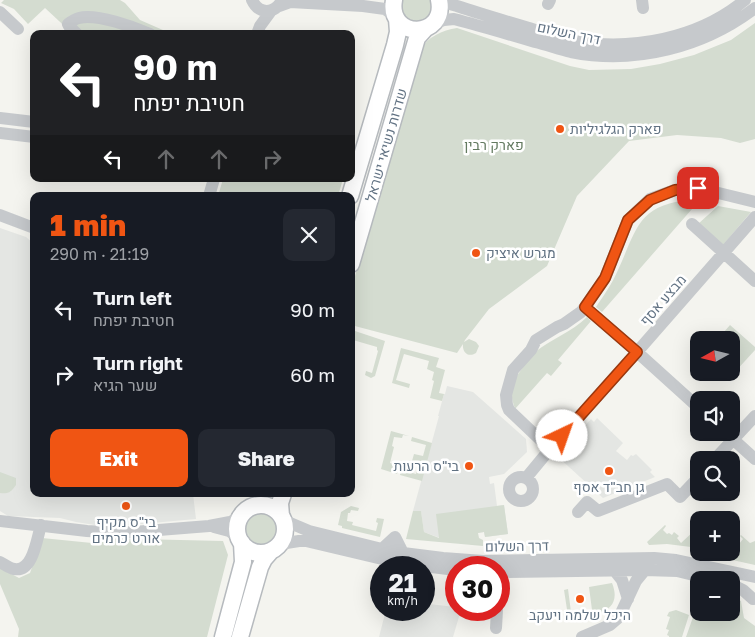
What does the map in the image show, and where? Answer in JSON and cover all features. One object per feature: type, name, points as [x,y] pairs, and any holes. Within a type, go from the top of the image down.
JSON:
[{"type":"main road","name":"שדרות נשיאי ישראל","points":[[355,250],[417,38],[438,16],[441,0]]},
{"type":"main road","name":"שדרות נשיאי ישראל","points":[[355,179],[395,45],[398,32],[395,12]]},
{"type":"main road","points":[[395,12],[404,26],[409,29],[420,30],[428,27]]},
{"type":"main road","points":[[240,637],[260,567],[264,559],[276,547],[284,535],[285,529],[280,503],[282,497]]},
{"type":"main road","points":[[223,637],[243,562],[238,525],[253,506],[270,507],[282,518]]},
{"type":"main road","points":[[241,540],[246,548],[255,552],[265,553],[276,547]]},
{"type":"street","name":"דרך השלום","points":[[441,0],[572,41],[609,45],[660,40],[682,34],[714,20],[736,8],[745,0]]},
{"type":"street","points":[[251,3],[261,10],[290,2],[363,6],[395,12]]},
{"type":"street","points":[[251,3],[258,30]]},
{"type":"street","points":[[258,30],[277,5]]},
{"type":"street","name":"דרך השלום","points":[[428,27],[444,20],[454,19],[572,52],[608,56],[629,55],[661,51],[684,45],[720,31],[755,8]]},
{"type":"street","points":[[0,12],[18,29]]},
{"type":"street","points":[[73,30],[68,24],[79,18],[92,16],[133,26],[142,30]]},
{"type":"street","points":[[0,118],[30,122]]},
{"type":"street","points":[[0,133],[30,137]]},
{"type":"street","points":[[550,449],[509,410],[506,395],[513,370],[531,350],[536,340],[564,324],[585,307],[605,278],[628,220],[650,200],[675,190],[698,188],[755,202]]},
{"type":"street","points":[[0,215],[30,226]]},
{"type":"street","name":"מבצע אסף","points":[[526,478],[755,217]]},
{"type":"street","points":[[692,224],[755,281]]},
{"type":"street","points":[[585,307],[690,400]]},
{"type":"street","points":[[740,428],[755,416]]},
{"type":"street","points":[[735,441],[755,459]]},
{"type":"street","points":[[578,512],[587,502],[598,511],[667,484],[680,497],[690,486]]},
{"type":"street","points":[[0,521],[121,533],[209,526],[230,522],[253,506]]},
{"type":"street","name":"דרך השלום","points":[[282,518],[309,531],[374,556]]},
{"type":"street","points":[[0,529],[14,530],[41,525]]},
{"type":"street","points":[[0,562],[17,570],[23,569],[28,565],[41,525]]},
{"type":"street","points":[[209,526],[229,531],[241,540]]},
{"type":"street","points":[[384,556],[394,537],[398,556]]},
{"type":"street","name":"דרך השלום","points":[[276,547],[306,541],[370,556]]},
{"type":"street","name":"דרך השלום","points":[[435,561],[654,558],[676,560],[755,577]]},
{"type":"street","points":[[614,570],[622,580],[628,599]]},
{"type":"street","name":"דרך השלום","points":[[510,572],[645,570],[678,571],[690,574]]},
{"type":"street","points":[[582,637],[610,625],[616,619],[621,613],[636,581],[645,570]]},
{"type":"street","points":[[740,588],[754,597]]},
{"type":"street","points":[[496,621],[496,628]]},
{"type":"shaded area","points":[[0,228],[26,237],[30,240],[30,497],[193,497],[196,519],[108,527],[60,518],[8,516],[0,511]]},
{"type":"shaded area","name":"בי\"ס הרעות","points":[[447,386],[473,392],[526,439],[527,452],[504,474],[489,477],[490,484],[494,483],[497,506],[504,505],[508,534],[485,537],[484,532],[440,538],[424,532],[421,512],[413,511]]},
{"type":"shaded area","points":[[597,418],[623,443],[616,451],[627,460],[631,455],[636,454],[652,470],[650,472],[655,477],[603,498],[557,456],[591,419],[594,422]]},
{"type":"shaded area","points":[[435,605],[445,606],[445,621],[458,621],[453,637],[379,637],[383,621],[435,621]]},
{"type":"green space","points":[[4,0],[120,0],[140,20],[163,30],[69,30],[45,8],[28,24],[14,9],[1,3]]},
{"type":"green space","points":[[402,0],[431,0],[430,13],[420,22],[410,21],[402,14]]},
{"type":"green space","name":"פארק רבין","points":[[755,23],[755,139],[740,143],[721,138],[677,135],[629,141],[577,196],[547,266],[489,309],[465,340],[464,342],[469,339],[476,342],[479,346],[476,353],[470,355],[466,353],[463,349],[463,344],[457,353],[355,326],[355,276],[420,50],[431,38],[446,30],[457,28],[570,66],[589,70],[631,69],[660,64],[694,55],[731,40]]},
{"type":"green space","points":[[222,182],[342,182],[339,192],[219,192]]},
{"type":"green space","points":[[699,201],[602,312],[596,307],[613,280],[635,231],[642,221],[660,207],[673,202]]},
{"type":"green space","points":[[718,206],[751,212],[723,245],[698,224]]},
{"type":"green space","points":[[587,317],[591,321],[558,360],[562,363],[551,376],[547,373],[515,409],[511,393],[513,384],[529,358],[541,347],[575,327]]},
{"type":"green space","points":[[730,325],[737,331],[725,331]]},
{"type":"green space","points":[[355,331],[385,341],[375,376],[371,378],[365,375],[366,371],[372,373],[378,351],[377,347],[355,341]]},
{"type":"green space","points":[[740,334],[755,347],[755,350],[740,366]]},
{"type":"green space","points":[[401,348],[439,358],[436,367],[445,370],[439,393],[444,394],[442,401],[430,398],[434,372],[427,369],[429,361],[404,354],[396,380],[410,384],[409,388],[392,383]]},
{"type":"green space","points":[[391,431],[409,436],[403,435],[402,438],[394,437],[392,446],[394,447],[390,463],[399,465],[397,474],[381,469]]},
{"type":"green space","points":[[412,437],[432,443],[422,481],[400,475],[401,470],[416,474],[420,463],[412,461],[414,454],[423,456],[426,445],[411,441]]},
{"type":"green space","points":[[0,472],[16,478],[16,485],[10,492],[0,493]]},
{"type":"green space","points":[[504,505],[508,534],[485,537],[484,532],[478,533],[479,538],[483,540],[483,546],[406,539],[413,511],[421,511],[424,532],[439,538],[436,514]]},
{"type":"green space","points":[[351,506],[359,508],[358,511],[351,510],[348,513],[347,521],[353,522],[352,525],[376,531],[377,518],[384,519],[380,537],[342,528],[342,526],[338,525],[341,512]]},
{"type":"green space","points":[[261,513],[267,514],[272,518],[276,523],[276,535],[272,540],[267,544],[261,545],[255,544],[250,540],[246,535],[245,529],[246,523],[250,518],[255,514]]},
{"type":"green space","points":[[665,525],[663,530],[667,534],[672,535],[674,532],[679,536],[677,538],[681,543],[690,535],[690,547],[667,544],[649,545],[647,542]]},
{"type":"green space","points":[[740,536],[750,543],[755,541],[755,565],[737,561],[740,561],[740,543],[743,539]]},
{"type":"green space","points":[[42,538],[92,543],[95,538],[223,541],[228,555],[207,637],[18,637],[19,629],[0,584],[0,568],[19,578],[30,573]]},
{"type":"green space","points":[[612,583],[615,593],[614,601],[610,607],[597,614],[572,621],[568,616],[564,590],[568,589],[571,612],[592,610],[589,587]]},
{"type":"green space","points":[[740,601],[744,618],[755,626],[755,637],[686,637],[692,621],[740,621]]},
{"type":"green space","points":[[676,610],[689,615],[682,637],[669,637],[667,635],[669,630],[666,629],[670,617],[667,616],[669,612]]},
{"type":"place","name":"פארק הגלגיליות","points":[[560,129]]},
{"type":"place","name":"מגרש איציק","points":[[476,253]]},
{"type":"place","name":"בי\"ס הרעות","points":[[469,466]]},
{"type":"place","name":"גן חב\"ד אסף","points":[[609,471]]},
{"type":"place","name":"בי\"ס מקיף אורט כרמים","points":[[126,506]]},
{"type":"place","name":"היכל שלמה ויעקב","points":[[580,599]]},
{"type":"route","points":[[562,436],[637,352],[585,307],[605,278],[628,220],[650,200],[658,196],[675,190],[698,188]]}]
